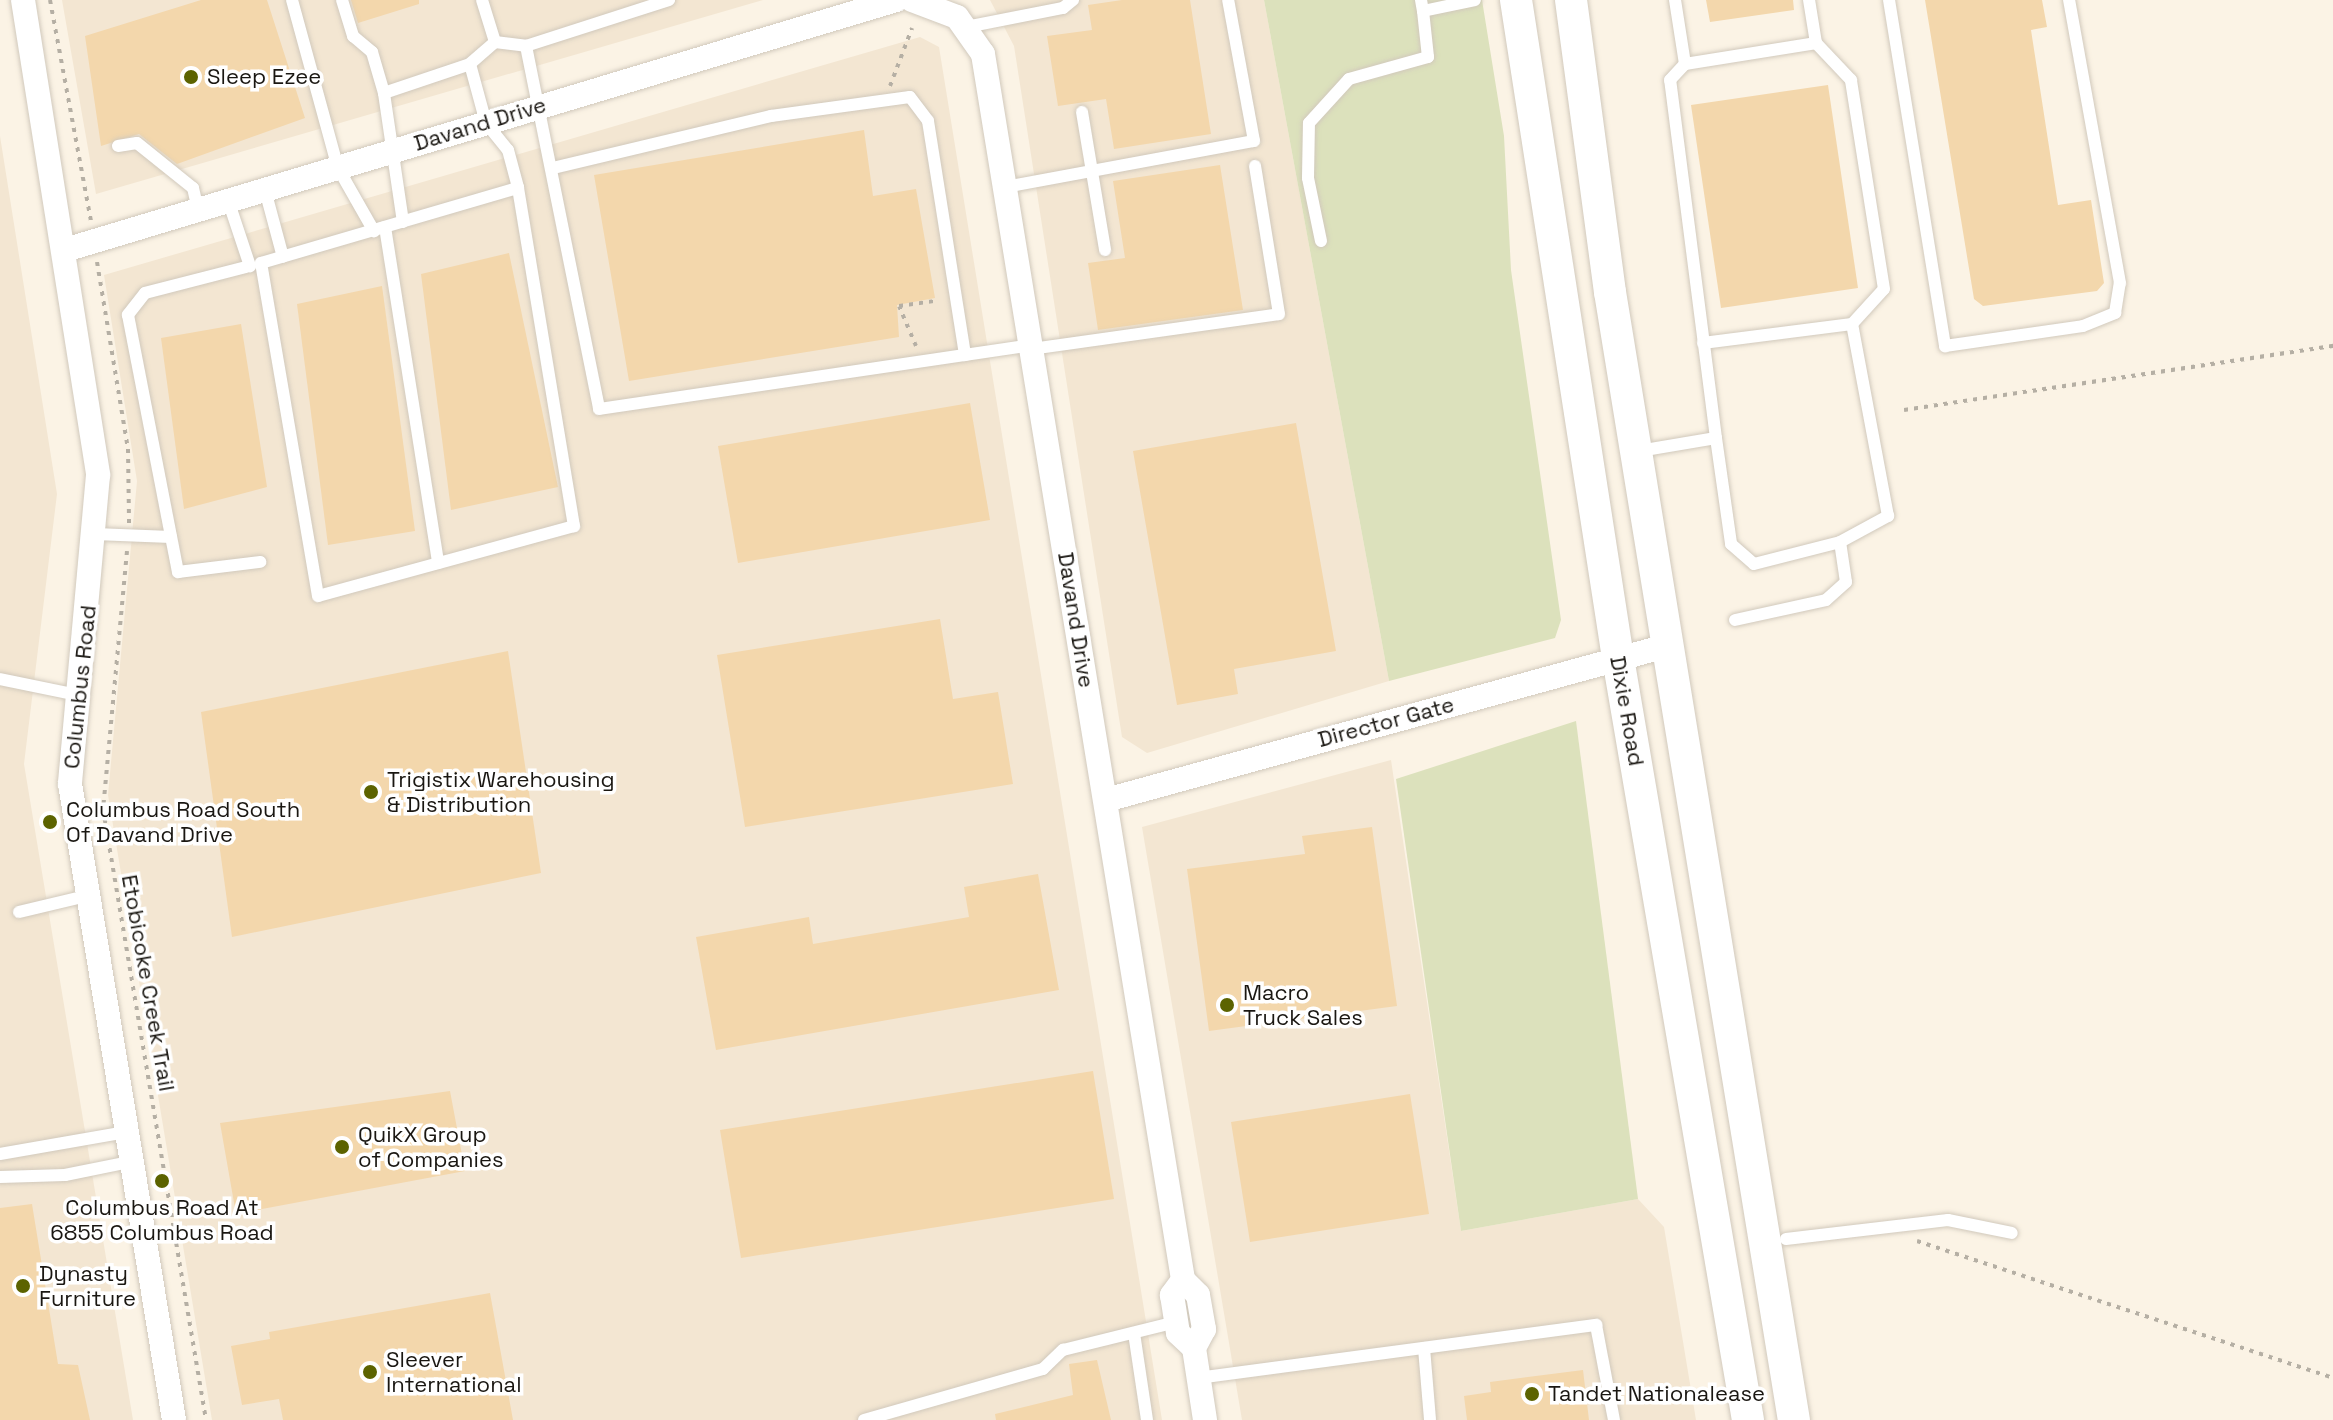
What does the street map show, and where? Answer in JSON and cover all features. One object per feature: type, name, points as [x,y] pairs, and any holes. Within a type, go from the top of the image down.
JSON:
[{"type":"main road","name":"Dixie Road","points":[[1516,0],[1618,658],[1748,1420]]},
{"type":"main road","points":[[1568,3],[1666,646],[1794,1420]]},
{"type":"street","name":"Columbus Road","points":[[23,0],[65,250],[98,475],[70,784],[129,1162],[174,1420]]},
{"type":"street","name":"Davand Drive","points":[[65,250],[896,0]]},
{"type":"street","name":"Davand Drive","points":[[912,0],[933,3],[966,27],[983,54],[1183,1280],[1198,1295],[1202,1318],[1194,1348],[1205,1420]]},
{"type":"street","name":"Director Gate","points":[[1106,800],[1666,646]]},
{"type":"street","name":"Davand Drive","points":[[1183,1280],[1172,1295],[1176,1322],[1194,1348]]},
{"type":"lane","points":[[292,0],[338,168],[379,229],[438,563]]},
{"type":"lane","points":[[342,0],[384,93],[403,222]]},
{"type":"lane","points":[[482,0],[495,42]]},
{"type":"lane","points":[[384,93],[470,64],[495,42],[526,46],[637,4],[669,0]]},
{"type":"lane","points":[[966,27],[1063,8],[1073,0]]},
{"type":"lane","points":[[1005,187],[1254,141],[1228,0]]},
{"type":"lane","points":[[1321,241],[1308,178],[1309,123],[1349,79],[1428,57],[1422,6],[1475,0]]},
{"type":"lane","points":[[1675,0],[1685,64]]},
{"type":"lane","points":[[1703,343],[1852,324],[1884,289],[1851,80],[1816,43],[1809,0]]},
{"type":"lane","points":[[1889,0],[1945,346],[2083,326],[2115,313],[2120,283],[2069,0]]},
{"type":"lane","points":[[1816,43],[1685,64],[1670,80],[1731,544],[1754,564],[1840,542],[1888,516],[1852,324]]},
{"type":"lane","points":[[526,46],[542,106],[599,409],[919,360],[1279,314],[1255,166]]},
{"type":"lane","points":[[261,263],[318,596],[574,526],[518,188],[508,150],[486,123],[470,64]]},
{"type":"lane","points":[[553,168],[887,95],[910,97],[928,121],[965,355]]},
{"type":"lane","points":[[1082,112],[1105,250]]},
{"type":"lane","points":[[118,146],[137,143],[193,188],[198,209]]},
{"type":"lane","points":[[260,562],[178,572],[128,315],[145,293],[283,257],[518,188]]},
{"type":"lane","points":[[265,190],[283,257]]},
{"type":"lane","points":[[228,200],[246,267]]},
{"type":"lane","points":[[1635,451],[1716,438]]},
{"type":"lane","points":[[95,534],[171,537]]},
{"type":"lane","points":[[1735,620],[1826,600],[1846,582],[1840,542]]},
{"type":"lane","points":[[0,679],[78,695]]},
{"type":"lane","points":[[19,912],[86,896]]},
{"type":"lane","points":[[0,1154],[126,1132]]},
{"type":"lane","points":[[0,1177],[129,1162]]},
{"type":"lane","points":[[1786,1239],[1948,1220],[2012,1233]]},
{"type":"lane","points":[[864,1420],[1043,1369],[1063,1350],[1176,1322]]},
{"type":"lane","points":[[1198,1378],[1596,1325],[1614,1420]]},
{"type":"lane","points":[[1134,1333],[1147,1420]]},
{"type":"lane","points":[[1424,1348],[1430,1420]]},
{"type":"path","points":[[50,0],[88,199]]},
{"type":"path","points":[[887,95],[912,28]]},
{"type":"path","points":[[98,269],[128,449],[129,522]]},
{"type":"path","points":[[919,360],[899,306],[934,301]]},
{"type":"path","points":[[1904,410],[2333,346]]},
{"type":"path","name":"Etobicoke Creek Trail","points":[[128,549],[102,791],[206,1420]]},
{"type":"path","points":[[1880,1229],[2333,1378]]},
{"type":"shaded area","points":[[62,0],[763,0],[96,194]]},
{"type":"shaded area","points":[[990,0],[1264,0],[1389,681],[1147,753],[1122,737],[1014,46]]},
{"type":"shaded area","points":[[920,37],[939,47],[1162,1420],[212,1420],[108,795],[137,481],[104,275]]},
{"type":"shaded area","points":[[0,136],[57,494],[24,764],[133,1420],[0,1420]]},
{"type":"shaded area","points":[[1391,760],[1461,1231],[1638,1199],[1664,1227],[1696,1420],[1242,1420],[1142,827]]},
{"type":"green space","points":[[1264,0],[1482,0],[1504,136],[1511,270],[1561,620],[1555,638],[1389,681]]},
{"type":"green space","points":[[1576,721],[1638,1199],[1461,1231],[1396,779]]},
{"type":"building","name":"Sleep Ezee","points":[[201,0],[267,0],[305,118],[177,164],[139,134],[101,146],[85,36]]},
{"type":"building","points":[[351,0],[419,0],[419,4],[358,23]]},
{"type":"building","points":[[1122,0],[1190,0],[1211,134],[1114,149],[1106,99],[1058,106],[1047,36],[1092,30],[1088,5]]},
{"type":"building","points":[[1706,0],[1793,0],[1794,10],[1710,22]]},
{"type":"building","points":[[1925,0],[2042,0],[2047,27],[2031,30],[2058,205],[2091,200],[2104,283],[2097,291],[1983,306],[1974,299]]},
{"type":"building","points":[[1828,85],[1858,288],[1721,308],[1691,105]]},
{"type":"building","points":[[864,130],[873,196],[916,189],[935,298],[897,305],[899,337],[629,381],[594,175]]},
{"type":"building","points":[[1220,165],[1243,310],[1098,330],[1088,263],[1125,258],[1113,181]]},
{"type":"building","points":[[509,253],[558,487],[451,510],[421,274]]},
{"type":"building","points":[[382,286],[415,531],[328,545],[297,304]]},
{"type":"building","points":[[241,324],[267,487],[184,509],[161,338]]},
{"type":"building","points":[[970,403],[990,520],[738,563],[718,446]]},
{"type":"building","points":[[1296,423],[1336,651],[1234,669],[1238,694],[1177,705],[1133,451]]},
{"type":"building","points":[[940,619],[953,699],[998,692],[1013,784],[745,827],[717,655]]},
{"type":"building","name":"Trigistix Warehousing & Distribution","points":[[508,651],[541,873],[232,937],[201,712]]},
{"type":"building","points":[[1372,827],[1397,1006],[1209,1031],[1187,869],[1305,854],[1302,836]]},
{"type":"building","points":[[1038,874],[1059,990],[716,1050],[696,937],[809,917],[813,944],[969,917],[964,887]]},
{"type":"building","points":[[1093,1071],[1114,1199],[741,1258],[720,1130]]},
{"type":"building","name":"QuikX Group of Companies","points":[[450,1091],[465,1171],[236,1214],[220,1123]]},
{"type":"building","points":[[1410,1094],[1429,1214],[1250,1242],[1231,1122]]},
{"type":"building","name":"Dynasty Furniture","points":[[32,1204],[58,1364],[78,1365],[90,1420],[0,1420],[0,1208]]},
{"type":"building","name":"Sleever International","points":[[490,1293],[513,1420],[283,1420],[279,1399],[242,1405],[231,1346],[270,1339],[269,1332]]},
{"type":"building","points":[[1097,1360],[1111,1420],[996,1420],[995,1414],[1073,1395],[1069,1364]]},
{"type":"building","name":"Tandet Nationalease","points":[[1583,1370],[1589,1420],[1467,1420],[1464,1396],[1491,1392],[1490,1382]]},
{"type":"place","name":"Sleep Ezee","points":[[191,77]]},
{"type":"place","name":"Trigistix Warehousing & Distribution","points":[[371,792]]},
{"type":"place","name":"Columbus Road South Of Davand Drive","points":[[50,822]]},
{"type":"place","name":"Macro Truck Sales","points":[[1227,1005]]},
{"type":"place","name":"QuikX Group of Companies","points":[[342,1147]]},
{"type":"place","name":"Columbus Road At 6855 Columbus Road","points":[[162,1181]]},
{"type":"place","name":"Dynasty Furniture","points":[[23,1286]]},
{"type":"place","name":"Sleever International","points":[[370,1372]]},
{"type":"place","name":"Tandet Nationalease","points":[[1532,1394]]}]
